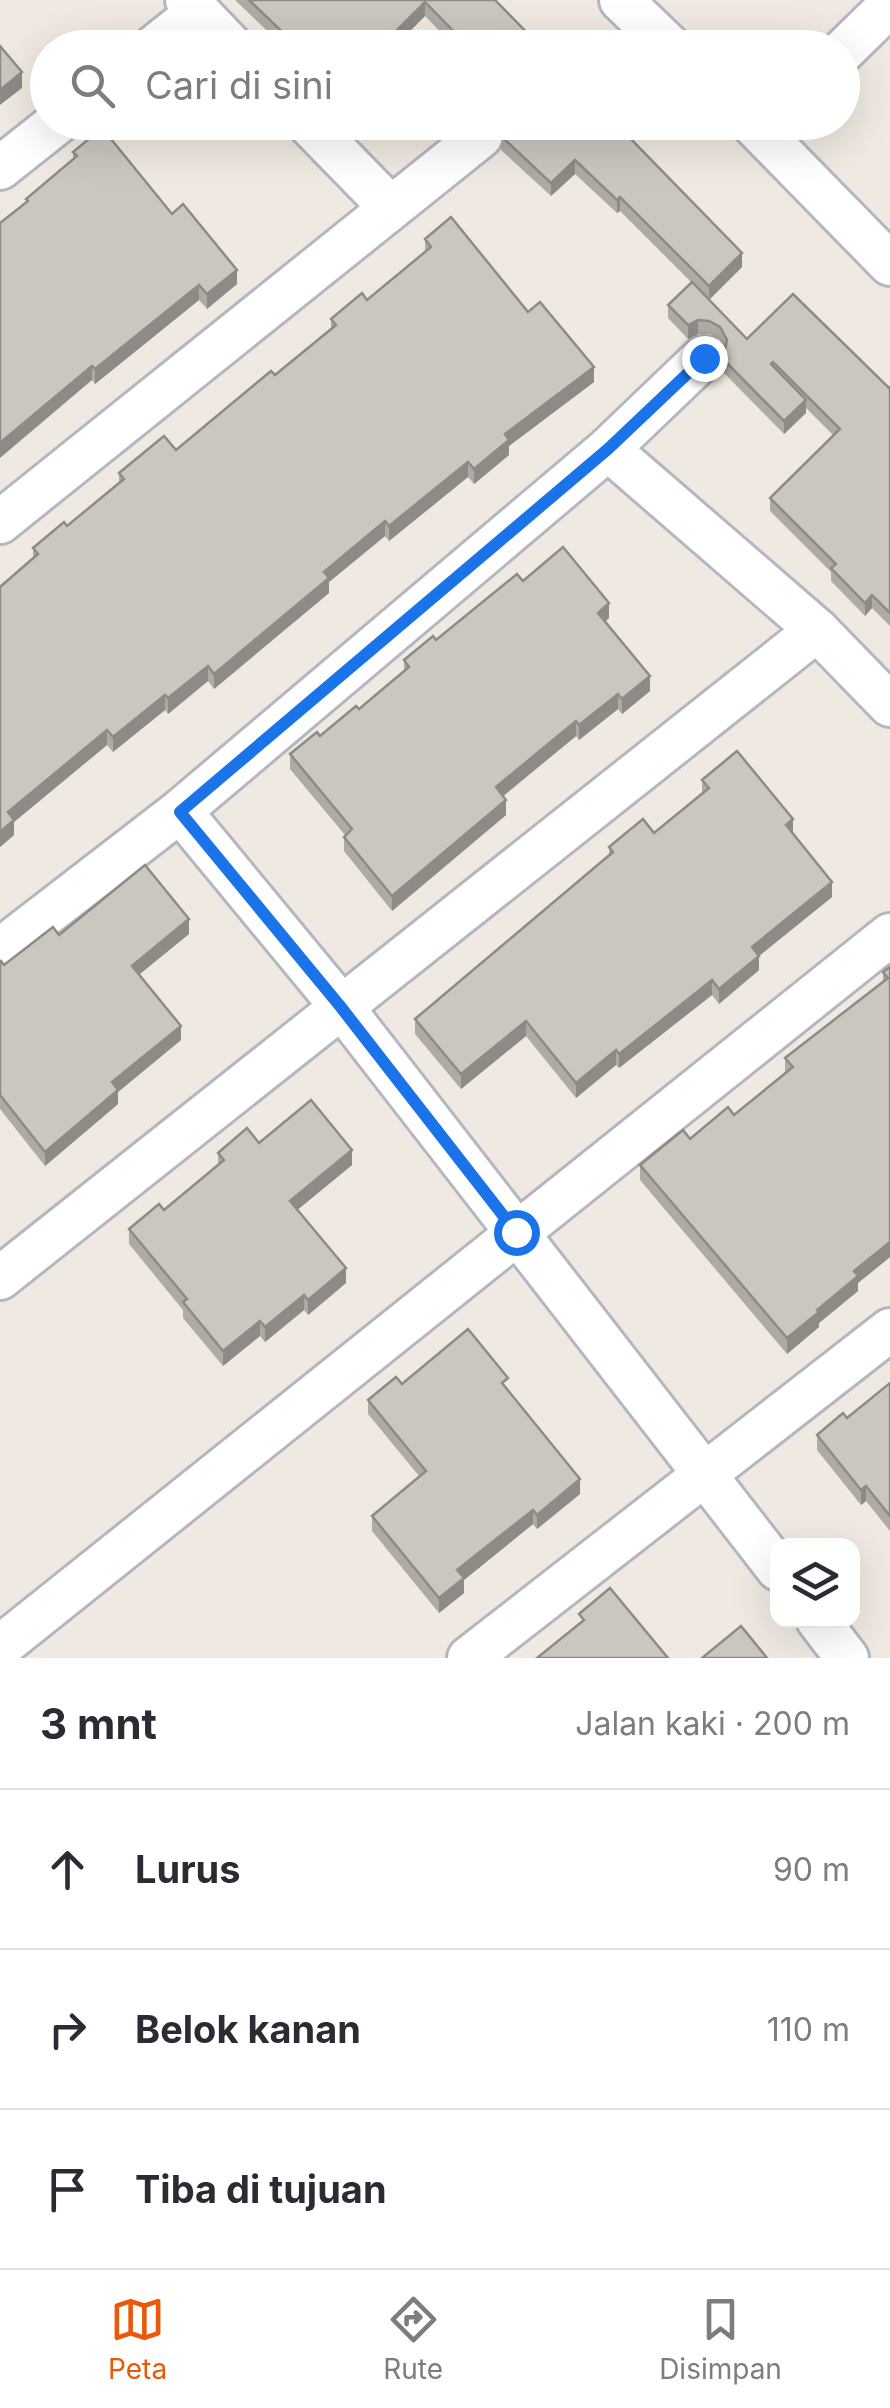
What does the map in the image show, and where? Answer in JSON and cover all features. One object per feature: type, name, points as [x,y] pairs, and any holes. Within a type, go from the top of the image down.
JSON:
[{"type":"street","points":[[621,0],[652,30]]},
{"type":"street","points":[[860,34],[890,5]]},
{"type":"street","points":[[170,30],[193,6],[216,30]]},
{"type":"street","points":[[0,168],[35,140]]},
{"type":"street","points":[[325,140],[391,208]]},
{"type":"street","points":[[0,522],[476,140]]},
{"type":"street","points":[[773,140],[890,264]]},
{"type":"street","points":[[0,950],[180,812],[608,449],[704,358]]},
{"type":"street","points":[[608,449],[817,630],[890,704]]},
{"type":"street","points":[[0,1278],[817,630]]},
{"type":"street","points":[[180,812],[340,1006],[770,1559]]},
{"type":"street","points":[[0,1647],[890,935]]},
{"type":"street","points":[[469,1658],[890,1330]]},
{"type":"street","points":[[824,1628],[847,1658]]},
{"type":"building","points":[[249,0],[495,0],[524,30],[452,30],[425,2],[397,30],[280,30]]},
{"type":"building","points":[[0,46],[22,72],[0,90]]},
{"type":"building","points":[[88,140],[112,140],[172,214],[183,204],[237,270],[207,294],[199,285],[95,369],[92,366],[0,443],[0,223],[77,156],[73,152]]},
{"type":"building","points":[[505,140],[632,140],[742,253],[709,286],[620,197],[617,200],[575,160],[551,183]]},
{"type":"building","points":[[451,217],[528,312],[540,302],[594,367],[505,434],[509,440],[474,469],[468,462],[389,526],[385,521],[324,572],[329,578],[214,674],[208,666],[113,737],[107,730],[8,812],[14,820],[0,832],[0,587],[38,554],[33,548],[64,522],[67,526],[124,479],[119,473],[164,436],[176,450],[271,371],[275,375],[336,325],[331,319],[362,293],[367,300],[431,247],[425,239]]},
{"type":"building","points":[[692,282],[747,339],[793,294],[890,387],[890,613],[872,595],[865,603],[831,568],[836,564],[770,498],[840,429],[773,362],[806,400],[784,421],[723,359],[727,340],[720,327],[698,320],[688,325],[668,305]]},
{"type":"building","points":[[563,547],[609,603],[598,613],[650,676],[622,699],[618,694],[579,725],[576,721],[496,787],[506,800],[392,896],[344,837],[352,829],[290,754],[317,732],[320,736],[356,706],[359,709],[409,667],[404,660],[433,636],[436,640],[517,574],[523,581]]},
{"type":"building","points":[[737,751],[793,819],[786,825],[832,882],[752,947],[759,956],[719,989],[712,980],[576,1083],[526,1021],[461,1074],[415,1019],[613,852],[609,847],[643,819],[654,833],[709,788],[702,780]]},
{"type":"building","points":[[145,865],[189,919],[132,966],[181,1026],[112,1082],[118,1090],[45,1152],[0,1095],[0,962],[4,965],[53,927],[59,935]]},
{"type":"building","points":[[890,967],[890,1242],[854,1271],[858,1276],[787,1338],[640,1165],[683,1130],[690,1139],[728,1107],[734,1115],[793,1067],[785,1058],[888,978],[883,972]]},
{"type":"building","points":[[311,1100],[352,1150],[290,1201],[346,1268],[308,1300],[304,1295],[265,1327],[260,1321],[223,1351],[183,1302],[187,1299],[129,1229],[159,1204],[164,1210],[224,1160],[218,1153],[247,1128],[259,1143]]},
{"type":"building","points":[[468,1329],[508,1378],[502,1383],[580,1479],[537,1515],[533,1510],[457,1570],[464,1578],[439,1598],[372,1516],[426,1471],[368,1400],[396,1377],[402,1384]]},
{"type":"building","points":[[890,1383],[890,1516],[866,1486],[861,1490],[817,1435],[843,1413],[847,1418]]},
{"type":"building","points":[[610,1588],[668,1658],[537,1658],[584,1620],[579,1614]]},
{"type":"building","points":[[741,1626],[767,1658],[702,1658]]},
{"type":"route","points":[[516,1232],[340,1006],[180,812],[608,449],[704,358]]}]
